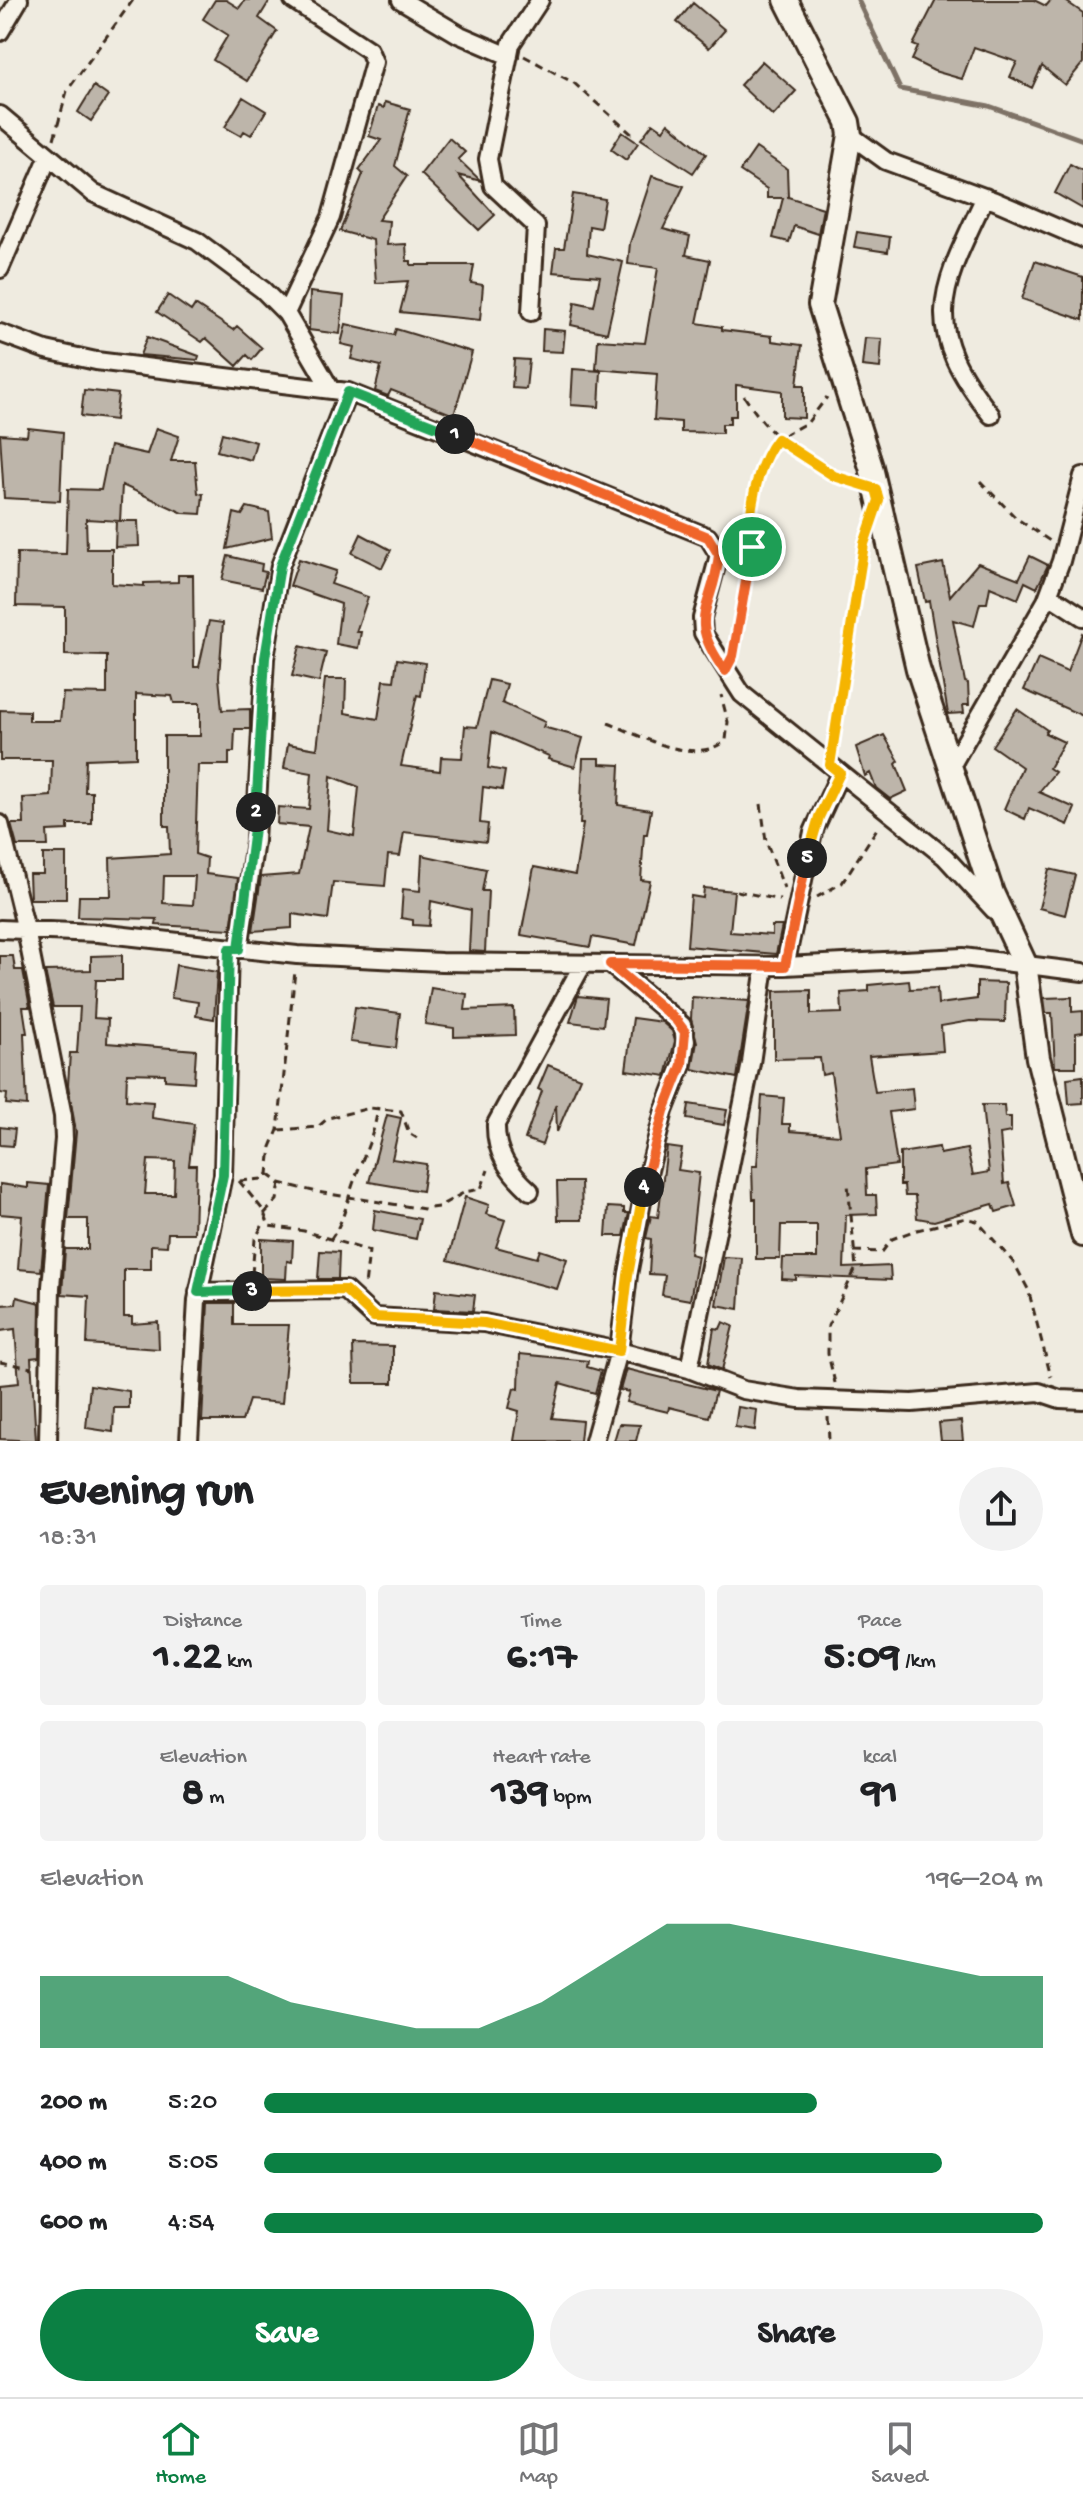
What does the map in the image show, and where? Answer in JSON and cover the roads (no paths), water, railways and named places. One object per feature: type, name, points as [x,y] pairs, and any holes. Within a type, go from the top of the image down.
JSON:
[{"type":"street","points":[[0,32],[19,0]]},
{"type":"street","points":[[286,313],[331,217],[353,149],[374,62],[369,50],[293,0]]},
{"type":"street","points":[[401,0],[460,35],[510,52]]},
{"type":"street","points":[[531,312],[536,226],[493,186],[488,166],[493,120],[510,52],[540,0]]},
{"type":"street","points":[[786,0],[848,122],[850,135],[820,296],[878,495],[918,669],[1005,924],[1025,964],[1038,1058],[1083,1235]]},
{"type":"street","points":[[0,115],[93,193],[220,254],[286,313],[330,388]]},
{"type":"street","points":[[850,135],[886,161],[985,197],[1083,239]]},
{"type":"street","points":[[0,269],[48,158]]},
{"type":"street","points":[[985,197],[960,250],[943,309],[951,357],[962,379],[991,415]]},
{"type":"street","points":[[0,333],[46,350],[96,361],[348,392],[708,537],[719,555],[702,618],[703,633],[725,671],[757,708],[894,815],[967,878],[1005,924]]},
{"type":"street","points":[[189,1441],[198,1292],[223,1175],[234,949],[255,841],[265,658],[280,566],[348,392]]},
{"type":"street","points":[[950,768],[1049,595],[1065,548],[1083,476]]},
{"type":"street","points":[[1049,595],[1083,617]]},
{"type":"street","points":[[785,966],[795,903],[813,832],[835,769]]},
{"type":"street","points":[[0,824],[26,930],[64,1139],[55,1225],[48,1441]]},
{"type":"street","points":[[0,929],[98,933],[297,955],[765,966],[963,957],[1083,972]]},
{"type":"street","points":[[530,1191],[506,1166],[497,1141],[499,1117],[583,964]]},
{"type":"street","points":[[594,1441],[619,1351],[628,1275],[645,1186],[664,1111],[682,1065],[686,1041],[682,1025],[610,964]]},
{"type":"street","points":[[689,1369],[751,1063],[765,966]]},
{"type":"street","points":[[198,1292],[345,1290],[369,1315],[388,1320],[484,1323],[619,1351],[689,1369],[762,1394],[833,1402],[976,1400],[1027,1392],[1083,1400]]},
{"type":"waterway","points":[[858,0],[900,89],[989,106],[1083,140]]}]
